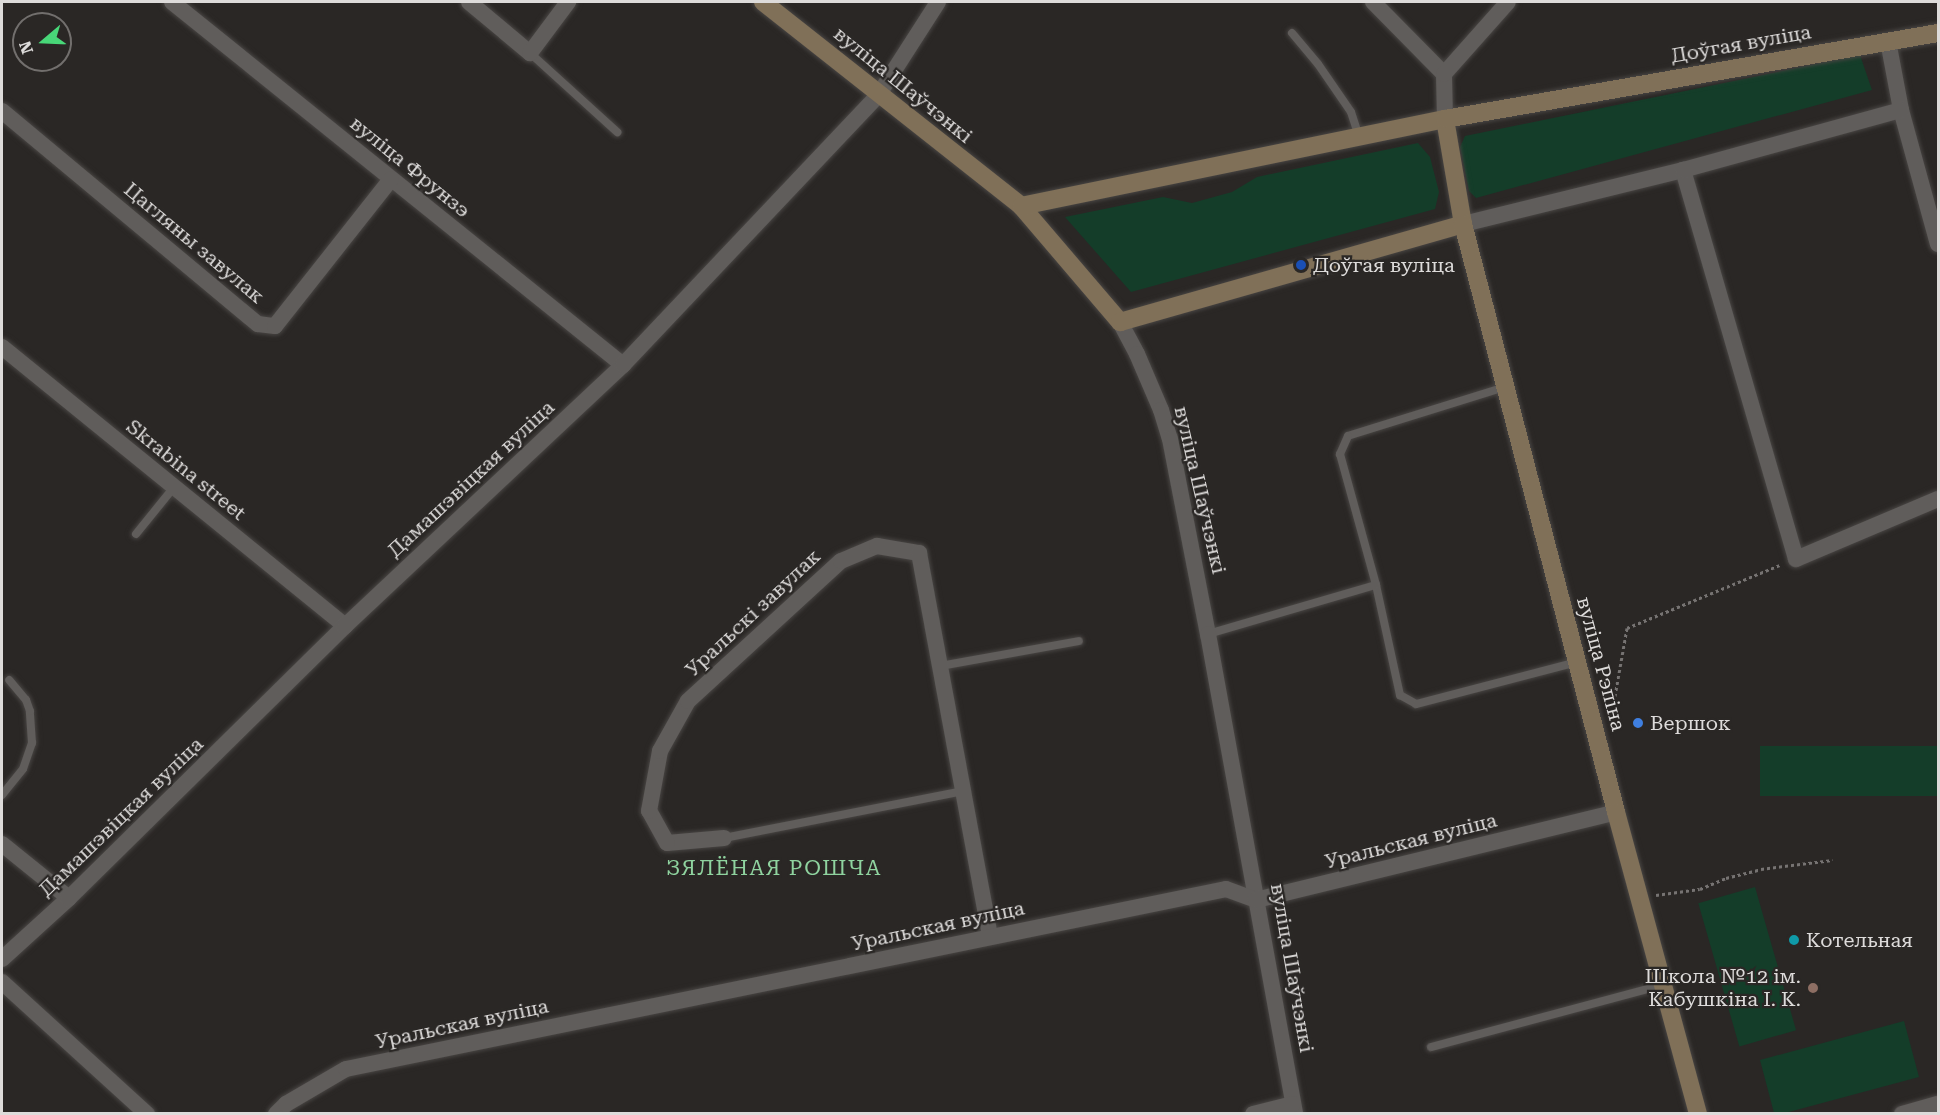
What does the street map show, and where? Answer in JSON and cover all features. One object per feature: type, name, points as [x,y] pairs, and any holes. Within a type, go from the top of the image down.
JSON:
[{"type":"street","name":"вуліца Фрунзэ","points":[[172,2],[623,365]]},
{"type":"street","points":[[469,2],[530,53],[568,2]]},
{"type":"street","name":"вуліца Шаўчэнкі","points":[[763,2],[1021,206],[1120,322],[1137,354],[1161,410],[1170,439],[1208,634],[1294,1109]]},
{"type":"street","name":"Дамашэвіцкая вуліца","points":[[2,959],[69,898],[345,626],[623,365],[879,94],[938,2]]},
{"type":"street","points":[[1373,2],[1444,74]]},
{"type":"street","points":[[1463,225],[1445,119],[1444,74],[1508,2]]},
{"type":"street","name":"Доўгая вуліца","points":[[1021,206],[1445,119],[1938,33]]},
{"type":"street","points":[[1888,41],[1901,110],[1938,244]]},
{"type":"street","points":[[1120,322],[1463,225],[1683,170],[1901,110]]},
{"type":"street","name":"Цагляны завулак","points":[[2,111],[258,324],[275,326],[391,179]]},
{"type":"street","points":[[1683,170],[1796,559],[1938,499]]},
{"type":"street","name":"вуліца Рэпіна","points":[[1463,225],[1616,812],[1698,1113]]},
{"type":"street","name":"Skrabina street","points":[[2,347],[345,626]]},
{"type":"street","name":"Уральскі завулак","points":[[724,838],[667,843],[649,811],[660,752],[688,701],[841,561],[877,546],[919,552],[990,936]]},
{"type":"street","name":"Уральская вуліца","points":[[276,1113],[286,1104],[346,1069],[1226,889],[1256,900],[1616,812]]},
{"type":"street","points":[[2,844],[69,898]]},
{"type":"street","points":[[2,982],[147,1113]]},
{"type":"street","points":[[1902,1113],[1936,1108]]},
{"type":"street","points":[[1253,1113],[1294,1109]]},
{"type":"lane","points":[[1292,33],[1318,64],[1351,112],[1359,137]]},
{"type":"lane","points":[[530,53],[617,132]]},
{"type":"lane","points":[[1505,387],[1348,436],[1340,454],[1376,585],[1400,695],[1416,704],[1577,662]]},
{"type":"lane","points":[[136,534],[174,487]]},
{"type":"lane","points":[[1208,634],[1376,585]]},
{"type":"lane","points":[[940,666],[1079,641]]},
{"type":"lane","points":[[2,795],[23,769],[32,743],[30,711],[26,700],[9,680]]},
{"type":"lane","points":[[724,838],[963,791]]},
{"type":"lane","points":[[1431,1047],[1663,985]]},
{"type":"path","points":[[1615,696],[1627,628],[1796,559]]},
{"type":"path","points":[[1652,896],[1700,889],[1726,878],[1761,869],[1832,860]]},
{"type":"green space","points":[[1860,55],[1872,90],[1476,198],[1469,191],[1460,147],[1465,136]]},
{"type":"green space","points":[[1418,143],[1430,157],[1439,192],[1435,209],[1131,292],[1065,217],[1163,197],[1192,203],[1232,192],[1257,177]]},
{"type":"green space","points":[[1760,746],[1938,746],[1938,796],[1760,796]]},
{"type":"green space","points":[[1755,887],[1796,1030],[1739,1046],[1698,903]]},
{"type":"green space","points":[[1904,1021],[1919,1077],[1785,1113],[1774,1113],[1760,1060]]},
{"type":"place","name":"Доўгая вуліца","points":[[1301,265]]},
{"type":"place","name":"Вершок","points":[[1638,723]]},
{"type":"place","name":"Котельная","points":[[1794,940]]},
{"type":"place","name":"Школа №12 ім. Кабушкіна І. К.","points":[[1813,988]]},
{"type":"district","name":"ЗЯЛЁНАЯ РОШЧА","points":[[774,868]]}]
